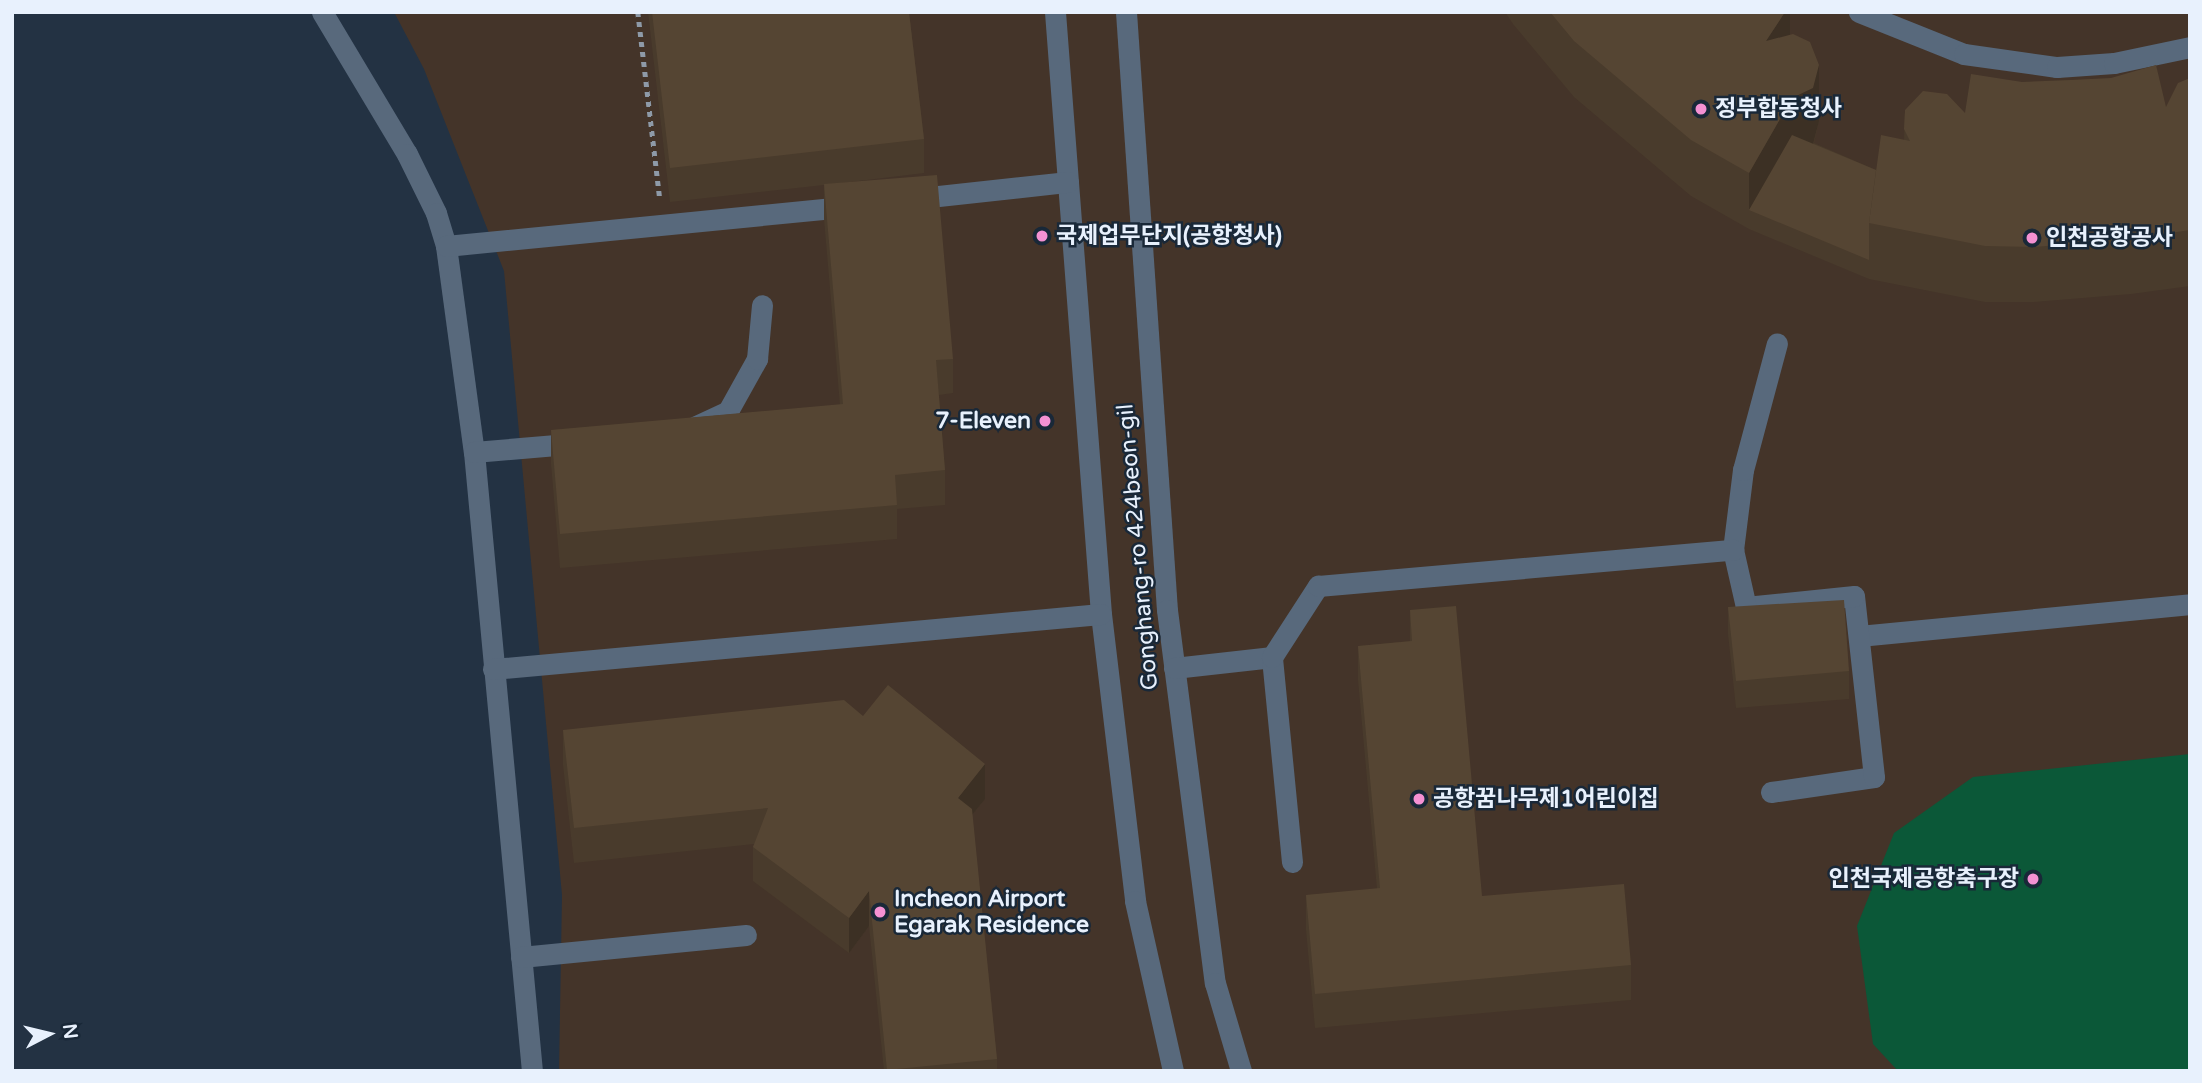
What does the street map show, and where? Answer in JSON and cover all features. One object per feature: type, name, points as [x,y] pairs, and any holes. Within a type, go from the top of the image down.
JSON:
[{"type":"street","points":[[322,12],[407,154],[436,213],[446,246],[474,452],[532,1071]]},
{"type":"street","name":"Gonghang-ro 424beon-gil","points":[[1055,12],[1101,614],[1135,901],[1173,1071]]},
{"type":"street","name":"Gonghang-ro 424beon-gil","points":[[1126,12],[1141,276],[1174,668],[1215,984],[1241,1071]]},
{"type":"street","points":[[1859,12],[1964,54],[2057,67],[2114,64],[2190,47]]},
{"type":"street","points":[[1902,31],[1912,12]]},
{"type":"street","points":[[446,246],[663,227],[1068,182]]},
{"type":"street","points":[[677,435],[728,411],[757,359],[762,305]]},
{"type":"street","points":[[1770,792],[1874,777],[1854,596],[1746,607],[1733,550],[1743,470],[1777,343]]},
{"type":"street","points":[[474,452],[596,442]]},
{"type":"street","points":[[1292,862],[1272,657],[1318,586],[1733,550]]},
{"type":"street","points":[[1859,636],[2190,604]]},
{"type":"street","points":[[493,669],[1101,614]]},
{"type":"street","points":[[1174,668],[1272,657]]},
{"type":"street","points":[[521,957],[746,935]]},
{"type":"path","points":[[638,12],[663,227]]},
{"type":"shaded area","points":[[394,12],[2190,12],[2190,1071],[559,1071],[562,895],[504,271],[424,69]]},
{"type":"green space","name":"인천국제공항축구장","points":[[2190,754],[2190,1071],[1898,1071],[1873,1044],[1857,926],[1894,833],[1973,777]]},
{"type":"building","points":[[652,12],[909,12],[924,139],[670,168]]},
{"type":"building","points":[[1550,12],[1785,12],[1766,41],[1793,34],[1810,42],[1819,65],[1813,88],[1792,98],[1749,173],[1691,140],[1574,41]]},
{"type":"building","name":"인천공항공사","points":[[2156,65],[2166,107],[2178,83],[2190,78],[2190,230],[2131,239],[2034,247],[1985,246],[1869,223],[1881,135],[1910,141],[1904,129],[1905,110],[1923,91],[1947,94],[1965,113],[1971,74],[2022,82],[2071,80],[2111,78]]},
{"type":"building","points":[[1792,135],[1876,170],[1869,223],[1869,260],[1749,210]]},
{"type":"building","points":[[937,175],[953,359],[936,360],[945,470],[895,475],[897,505],[560,534],[551,430],[843,404],[824,184]]},
{"type":"building","points":[[1844,600],[1849,671],[1736,681],[1728,607]]},
{"type":"building","name":"공항꿈나무제1어린이집","points":[[1456,606],[1482,896],[1624,884],[1631,965],[1315,994],[1306,895],[1380,888],[1358,646],[1412,641],[1410,610]]},
{"type":"building","points":[[888,685],[985,764],[958,798],[972,809],[997,1059],[887,1070],[869,891],[849,918],[753,847],[768,808],[574,828],[563,730],[844,700],[863,716]]},
{"type":"place","name":"정부합동청사","points":[[1701,109]]},
{"type":"place","name":"국제업무단지(공항청사)","points":[[1042,236]]},
{"type":"place","name":"인천공항공사","points":[[2032,238]]},
{"type":"place","name":"7-Eleven","points":[[1045,421]]},
{"type":"place","name":"공항꿈나무제1어린이집","points":[[1419,799]]},
{"type":"place","name":"인천국제공항축구장","points":[[2033,879]]},
{"type":"place","name":"Incheon Airport Egarak Residence","points":[[880,912]]}]
